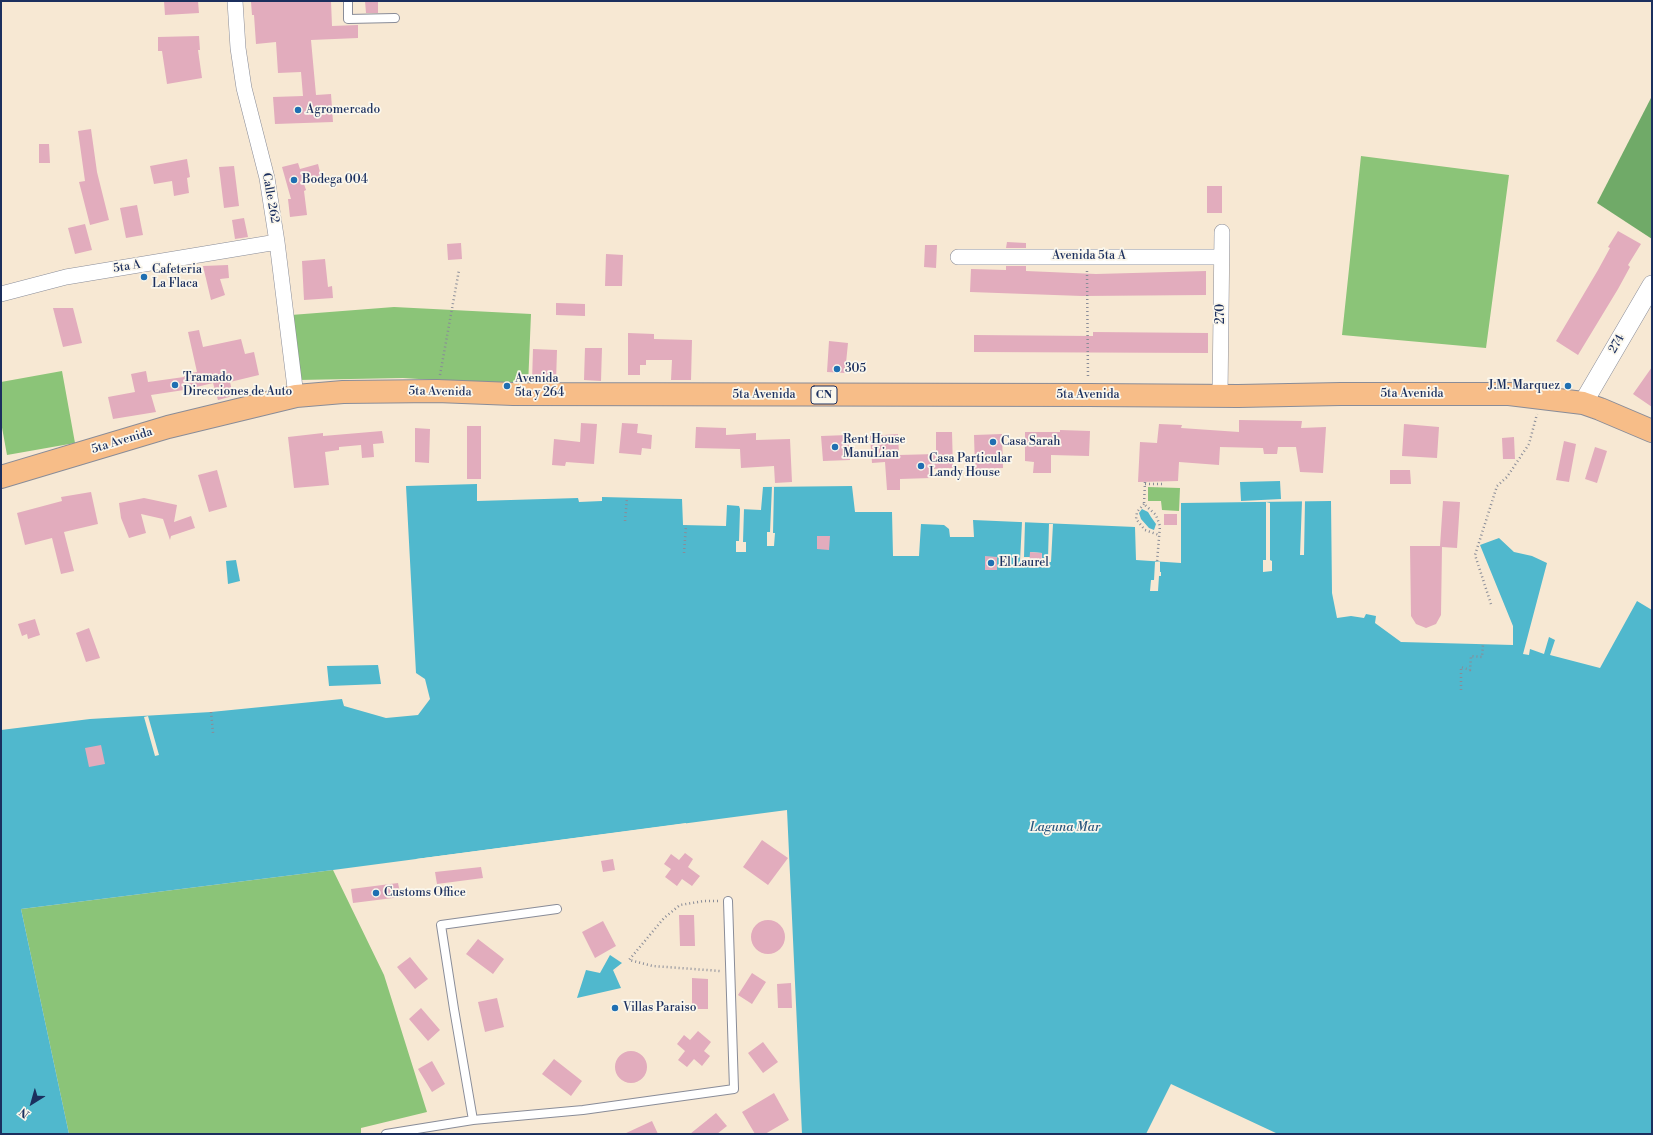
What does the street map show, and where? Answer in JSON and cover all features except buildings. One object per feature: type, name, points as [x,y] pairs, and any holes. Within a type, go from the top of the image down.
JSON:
[{"type":"highway","name":"5ta Avenida","points":[[2,473],[168,428],[296,396],[343,392],[437,391],[513,394],[1220,396],[1509,394],[1583,404],[1600,409],[1652,431]]},
{"type":"street","name":"Calle 262","points":[[235,1],[238,48],[244,88],[268,178],[296,396]]},
{"type":"street","name":"270","points":[[1220,396],[1222,232]]},
{"type":"street","name":"5ta A","points":[[1,294],[66,277],[277,242]]},
{"type":"street","name":"Avenida 5ta A","points":[[958,257],[1221,257]]},
{"type":"street","name":"274","points":[[1583,404],[1652,285]]},
{"type":"lane","points":[[348,1],[348,19],[395,18]]},
{"type":"lane","points":[[386,1134],[473,1120],[583,1110],[734,1089],[728,902]]},
{"type":"lane","points":[[473,1120],[454,1009],[442,925],[557,909]]},
{"type":"path","points":[[1087,256],[1088,395]]},
{"type":"path","points":[[437,391],[459,270]]},
{"type":"path","points":[[1491,604],[1475,555],[1497,486],[1507,478],[1529,444],[1541,398]]},
{"type":"path","points":[[1159,535],[1145,530],[1136,519],[1137,512],[1144,504],[1145,483],[1165,484]]},
{"type":"path","points":[[626,521],[627,498]]},
{"type":"path","points":[[1144,504],[1156,515],[1160,526],[1158,562]]},
{"type":"path","points":[[684,553],[686,525]]},
{"type":"path","points":[[1461,690],[1461,667],[1470,670],[1471,656],[1482,657],[1483,644]]},
{"type":"path","points":[[211,712],[213,733]]},
{"type":"path","points":[[728,902],[704,901],[680,905],[664,918],[629,960],[653,966],[730,972]]},
{"type":"green space","points":[[1652,96],[1652,239],[1597,203]]},
{"type":"green space","points":[[1361,156],[1509,175],[1486,348],[1342,335]]},
{"type":"green space","points":[[394,307],[531,314],[528,386],[403,378],[298,380],[291,315]]},
{"type":"green space","points":[[62,371],[75,443],[7,455],[1,422],[1,382]]},
{"type":"green space","points":[[1148,487],[1180,488],[1179,511],[1162,510],[1161,501],[1148,501]]},
{"type":"green space","points":[[333,870],[384,975],[427,1112],[361,1128],[361,1134],[69,1134],[21,909]]},
{"type":"water","points":[[1280,481],[1281,499],[1241,501],[1240,482]]},
{"type":"water","name":"Laguna Mar","points":[[477,484],[477,501],[578,498],[579,502],[602,501],[602,497],[682,499],[683,525],[726,526],[727,505],[739,506],[740,509],[761,510],[763,487],[852,486],[855,512],[892,512],[893,556],[919,556],[921,524],[944,525],[949,529],[950,537],[974,537],[973,520],[1135,527],[1136,560],[1181,563],[1181,503],[1331,501],[1332,593],[1337,618],[1351,616],[1364,618],[1366,614],[1376,616],[1375,623],[1401,642],[1513,645],[1513,626],[1480,545],[1499,538],[1514,552],[1532,556],[1547,563],[1523,654],[1529,655],[1530,649],[1544,654],[1549,637],[1555,640],[1550,655],[1600,668],[1637,601],[1652,610],[1652,1134],[1278,1134],[1171,1084],[1146,1134],[802,1134],[787,810],[333,870],[21,909],[69,1134],[1,1134],[1,730],[90,719],[211,712],[342,699],[344,706],[386,718],[418,715],[430,699],[425,679],[416,673],[406,486]]},
{"type":"water","points":[[1142,509],[1148,512],[1156,524],[1154,530],[1149,528],[1141,519],[1139,513]]},
{"type":"water","points":[[236,560],[240,581],[228,584],[226,561]]},
{"type":"water","points":[[378,665],[381,684],[329,686],[327,666]]},
{"type":"water","points":[[610,955],[622,963],[613,970],[621,988],[577,998],[586,970],[600,973]]},
{"type":"pier","points":[[772,486],[774,487],[774,546],[767,546],[767,532],[770,532]]},
{"type":"pier","points":[[1302,501],[1305,501],[1304,555],[1300,555]]},
{"type":"pier","points":[[1266,502],[1270,503],[1270,560],[1272,561],[1272,571],[1263,572],[1263,560],[1266,560]]},
{"type":"pier","points":[[740,509],[744,509],[743,542],[746,542],[746,552],[736,552],[736,541],[739,541]]},
{"type":"pier","points":[[1022,522],[1025,522],[1024,557],[1030,557],[1030,552],[1042,553],[1042,558],[1048,558],[1049,524],[1053,524],[1051,562],[1042,562],[1041,567],[1029,566],[1029,561],[1020,561]]},
{"type":"pier","points":[[1155,562],[1160,562],[1161,576],[1159,576],[1158,591],[1150,591],[1151,580],[1154,580]]},
{"type":"pier","points":[[148,716],[159,755],[155,756],[144,717]]},
{"type":"pier","points":[[686,823],[686,825],[417,861],[416,859]]},
{"type":"place","name":"Agromercado","points":[[298,110]]},
{"type":"place","name":"Bodega 004","points":[[294,180]]},
{"type":"place","name":"Cafeteria La Flaca","points":[[144,277]]},
{"type":"place","name":"305","points":[[837,369]]},
{"type":"place","name":"Tramado Direcciones de Auto","points":[[175,385]]},
{"type":"place","name":"Avenida 5ta y 264","points":[[507,386]]},
{"type":"place","name":"J.M. Marquez","points":[[1568,386]]},
{"type":"place","name":"Casa Sarah","points":[[993,442]]},
{"type":"place","name":"Rent House ManuLian","points":[[835,447]]},
{"type":"place","name":"Casa Particular Landy House","points":[[921,466]]},
{"type":"place","name":"El Laurel","points":[[991,563]]},
{"type":"place","name":"Customs Office","points":[[376,893]]},
{"type":"place","name":"Villas Paraiso","points":[[615,1008]]}]
